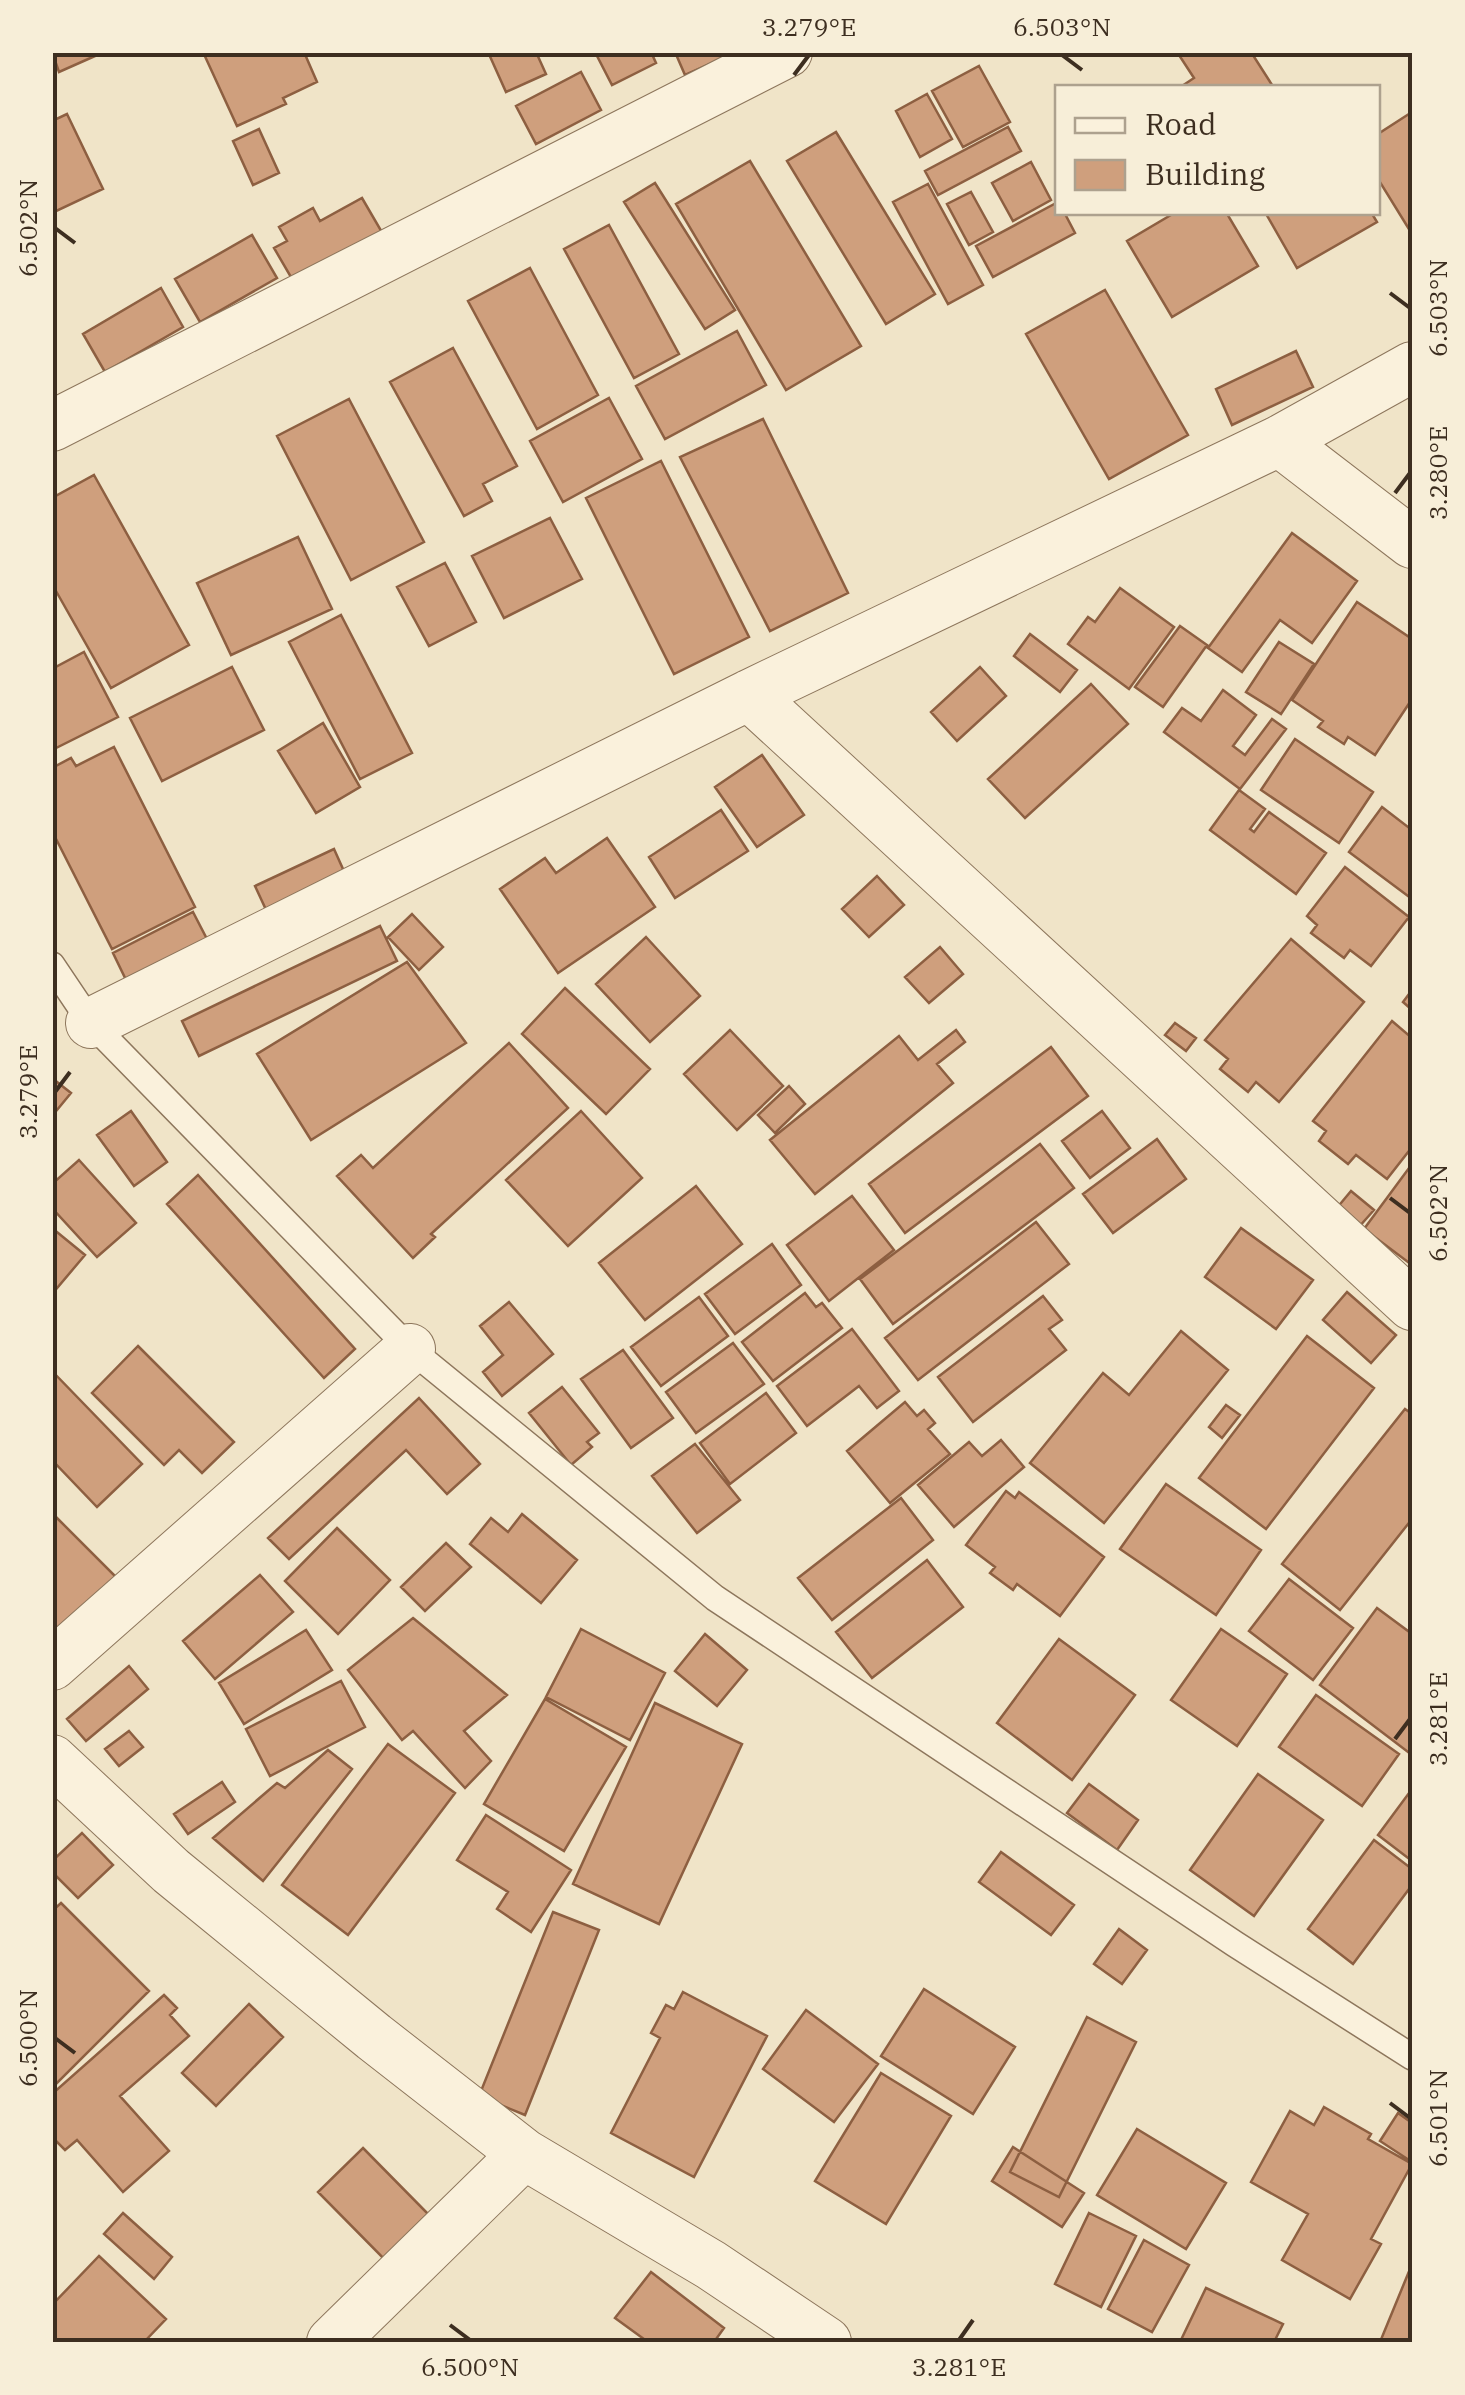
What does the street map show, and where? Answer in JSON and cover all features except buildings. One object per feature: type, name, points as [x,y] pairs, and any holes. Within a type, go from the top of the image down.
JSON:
[{"type":"street","points":[[52,426],[787,52]]},
{"type":"street","points":[[92,1023],[749,696],[1279,441],[1412,367]]},
{"type":"street","points":[[1279,441],[1412,543]]},
{"type":"street","points":[[749,696],[1412,1305]]},
{"type":"street","points":[[52,1665],[410,1349]]},
{"type":"street","points":[[52,1760],[186,1883],[374,2038],[524,2154],[711,2265],[826,2342]]},
{"type":"street","points":[[332,2342],[524,2154]]},
{"type":"lane","points":[[52,965],[92,1023],[410,1349],[715,1598],[1412,2057]]}]
